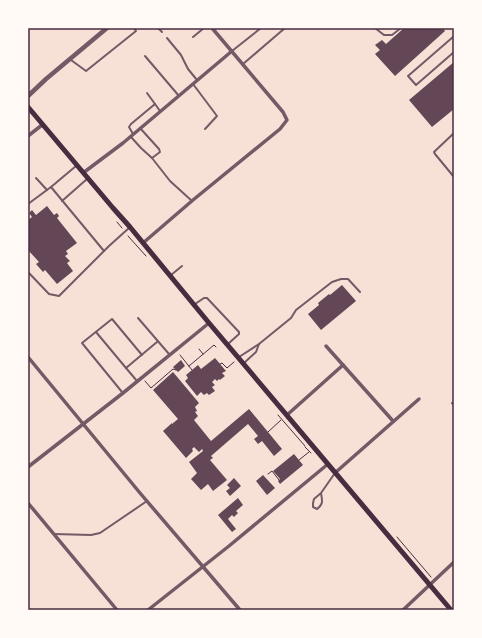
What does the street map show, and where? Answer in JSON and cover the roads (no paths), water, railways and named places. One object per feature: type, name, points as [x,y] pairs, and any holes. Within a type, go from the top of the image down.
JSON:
[{"type":"main road","points":[[28,107],[171,275],[209,323],[451,610]]},
{"type":"street","points":[[28,96],[107,28]]},
{"type":"street","points":[[143,243],[192,200],[280,129],[287,120],[283,112],[212,28]]},
{"type":"street","points":[[83,173],[132,135],[232,51]]},
{"type":"street","points":[[28,136],[42,125]]},
{"type":"street","points":[[28,467],[138,382],[209,323]]},
{"type":"street","points":[[326,346],[393,422]]},
{"type":"street","points":[[28,357],[147,501],[240,610]]},
{"type":"street","points":[[287,415],[343,365]]},
{"type":"street","points":[[336,472],[419,399]]},
{"type":"street","points":[[148,610],[328,464]]},
{"type":"street","points":[[28,503],[117,610]]},
{"type":"street","points":[[402,610],[430,586],[454,562]]},
{"type":"lane","points":[[70,59],[86,71],[136,31],[134,28]]},
{"type":"lane","points":[[158,28],[162,32]]},
{"type":"lane","points":[[193,37],[204,28]]},
{"type":"lane","points":[[232,51],[261,28]]},
{"type":"lane","points":[[243,64],[285,28]]},
{"type":"lane","points":[[375,28],[384,36],[392,35],[401,28]]},
{"type":"lane","points":[[453,37],[408,76],[416,86],[454,52]]},
{"type":"lane","points":[[167,38],[181,55],[188,69],[197,80]]},
{"type":"lane","points":[[145,56],[179,96]]},
{"type":"lane","points":[[193,84],[217,116],[205,129]]},
{"type":"lane","points":[[147,93],[160,111]]},
{"type":"lane","points":[[155,104],[129,126],[132,135],[140,148],[152,158],[170,181],[192,200]]},
{"type":"lane","points":[[140,128],[159,149],[160,152],[152,158]]},
{"type":"lane","points":[[454,133],[434,152],[454,177]]},
{"type":"lane","points":[[28,203],[77,166]]},
{"type":"lane","points":[[36,178],[47,190]]},
{"type":"lane","points":[[62,201],[88,179]]},
{"type":"lane","points":[[51,187],[104,251]]},
{"type":"lane","points":[[28,272],[49,294],[59,296],[130,227]]},
{"type":"lane","points":[[171,275],[182,266]]},
{"type":"lane","points":[[239,357],[259,344],[291,318],[296,310],[332,282],[340,279],[348,279],[360,292]]},
{"type":"lane","points":[[195,304],[204,298],[207,298],[238,332],[239,334],[228,344]]},
{"type":"lane","points":[[138,318],[157,342],[170,355]]},
{"type":"lane","points":[[123,393],[82,343],[112,319],[142,355]]},
{"type":"lane","points":[[96,332],[138,382]]},
{"type":"lane","points":[[126,368],[157,342]]},
{"type":"lane","points":[[244,363],[256,352],[259,344]]},
{"type":"lane","points":[[321,493],[322,503],[317,509],[313,507],[314,499],[321,493],[336,472]]},
{"type":"lane","points":[[54,534],[91,535],[100,533],[147,501]]}]
